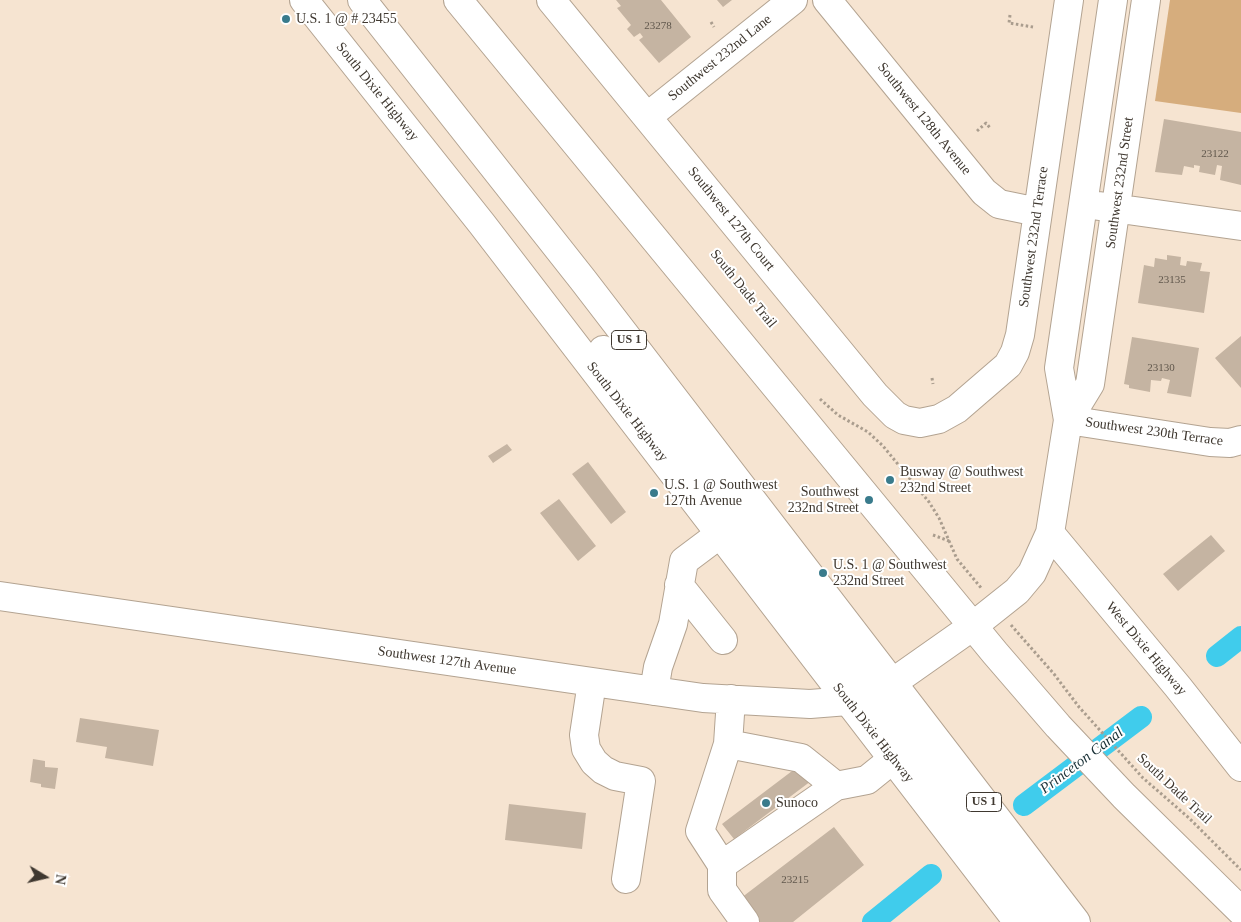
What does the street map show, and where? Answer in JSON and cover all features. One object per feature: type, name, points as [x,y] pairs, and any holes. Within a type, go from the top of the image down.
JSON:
[{"type":"main road","name":"South Dixie Highway","points":[[304,0],[482,224],[1018,922]]},
{"type":"main road","name":"US 1","points":[[362,0],[583,280],[1076,922]]},
{"type":"main road","points":[[458,0],[995,653],[1058,726],[1124,796],[1241,911]]},
{"type":"main road","name":"Southwest 127th Court","points":[[551,0],[881,402],[895,415],[904,420],[920,423]]},
{"type":"main road","name":"Southwest 232nd Lane","points":[[647,117],[793,0]]},
{"type":"main road","name":"Southwest 128th Avenue","points":[[827,0],[984,192],[999,204],[1038,212]]},
{"type":"main road","name":"Southwest 232nd Terrace","points":[[920,423],[939,419],[957,409],[990,381],[1012,358],[1020,335],[1069,0]]},
{"type":"main road","name":"Southwest 232nd Street","points":[[892,683],[997,608],[1026,580],[1041,556],[1050,533],[1068,420],[1059,368],[1113,0]]},
{"type":"main road","name":"Southwest 232nd Street","points":[[1068,420],[1090,384],[1146,0]]},
{"type":"main road","points":[[1083,204],[1241,226]]},
{"type":"main road","points":[[482,224],[516,238],[706,480],[828,645],[867,683],[875,685],[892,683]]},
{"type":"main road","name":"Southwest 230th Terrace","points":[[1068,420],[1210,442],[1224,443],[1241,440]]},
{"type":"main road","name":"West Dixie Highway","points":[[1050,533],[1240,765]]},
{"type":"main road","points":[[654,691],[658,667],[673,624],[684,561],[720,534]]},
{"type":"main road","points":[[679,585],[723,640]]},
{"type":"main road","name":"Southwest 127th Avenue","points":[[0,596],[703,698],[810,704],[848,701],[892,683]]},
{"type":"main road","points":[[592,682],[584,735],[586,750],[594,762],[603,770],[615,776],[641,781],[626,879]]},
{"type":"main road","points":[[731,699],[728,744],[700,831],[722,866],[722,890],[745,922]]},
{"type":"main road","points":[[848,701],[864,702],[874,706],[888,717],[1039,918],[1047,922]]},
{"type":"main road","points":[[728,744],[801,758],[836,786]]},
{"type":"main road","points":[[722,866],[836,786],[867,780],[893,759]]},
{"type":"path","points":[[1010,15],[1009,23],[1033,26]]},
{"type":"path","points":[[711,22],[714,27]]},
{"type":"path","points":[[977,131],[986,123],[991,129]]},
{"type":"path","points":[[932,378],[934,384]]},
{"type":"path","points":[[816,395],[834,412],[868,432],[883,446],[929,502],[939,518],[957,559],[978,585]]},
{"type":"path","points":[[934,535],[949,541]]},
{"type":"path","name":"South Dade Trail","points":[[1016,630],[1054,674],[1079,707],[1143,778],[1189,818],[1241,870]]},
{"type":"shaded area","points":[[1170,0],[1241,0],[1241,113],[1155,101]]},
{"type":"building","points":[[616,0],[661,0],[691,37],[659,63],[639,40],[643,37],[640,33],[634,37],[627,29],[631,25],[617,8],[621,6]]},
{"type":"building","points":[[717,0],[732,0],[723,7]]},
{"type":"building","points":[[1164,119],[1241,132],[1241,185],[1220,180],[1222,166],[1217,165],[1215,175],[1199,172],[1200,166],[1194,165],[1194,168],[1184,166],[1182,175],[1155,172]]},
{"type":"building","points":[[1167,255],[1181,257],[1180,265],[1186,266],[1187,261],[1202,263],[1200,271],[1210,272],[1204,313],[1138,303],[1144,265],[1154,267],[1155,258],[1167,260]]},
{"type":"building","points":[[1241,336],[1241,388],[1215,358]]},
{"type":"building","points":[[1132,337],[1199,348],[1191,397],[1167,393],[1170,380],[1162,378],[1161,381],[1151,380],[1150,392],[1129,388],[1129,385],[1124,384]]},
{"type":"building","points":[[507,444],[512,450],[493,463],[488,456]]},
{"type":"building","points":[[588,462],[626,512],[611,524],[572,474]]},
{"type":"building","points":[[559,499],[596,546],[578,561],[540,513]]},
{"type":"building","points":[[1211,535],[1225,551],[1178,591],[1163,574]]},
{"type":"building","points":[[80,718],[159,730],[153,766],[105,758],[107,747],[76,742]]},
{"type":"building","points":[[33,759],[45,761],[45,767],[58,768],[55,789],[41,787],[41,784],[30,782]]},
{"type":"building","name":"Sunoco","points":[[800,765],[811,781],[734,839],[722,824]]},
{"type":"building","points":[[509,804],[586,813],[582,849],[505,840]]},
{"type":"building","points":[[834,827],[864,865],[793,922],[760,922],[741,898]]},
{"type":"waterway","points":[[1217,656],[1241,637]]},
{"type":"waterway","name":"Princeton Canal","points":[[1024,805],[1141,717]]},
{"type":"waterway","name":"Princeton Canal","points":[[873,922],[931,875]]},
{"type":"place","name":"U.S. 1 @ # 23455","points":[[286,19]]},
{"type":"place","name":"Busway @ Southwest 232nd Street","points":[[890,480]]},
{"type":"place","name":"U.S. 1 @ Southwest 127th Avenue","points":[[654,493]]},
{"type":"place","name":"Southwest 232nd Street","points":[[869,500]]},
{"type":"place","name":"U.S. 1 @ Southwest 232nd Street","points":[[823,573]]},
{"type":"place","name":"Sunoco","points":[[766,803]]}]
